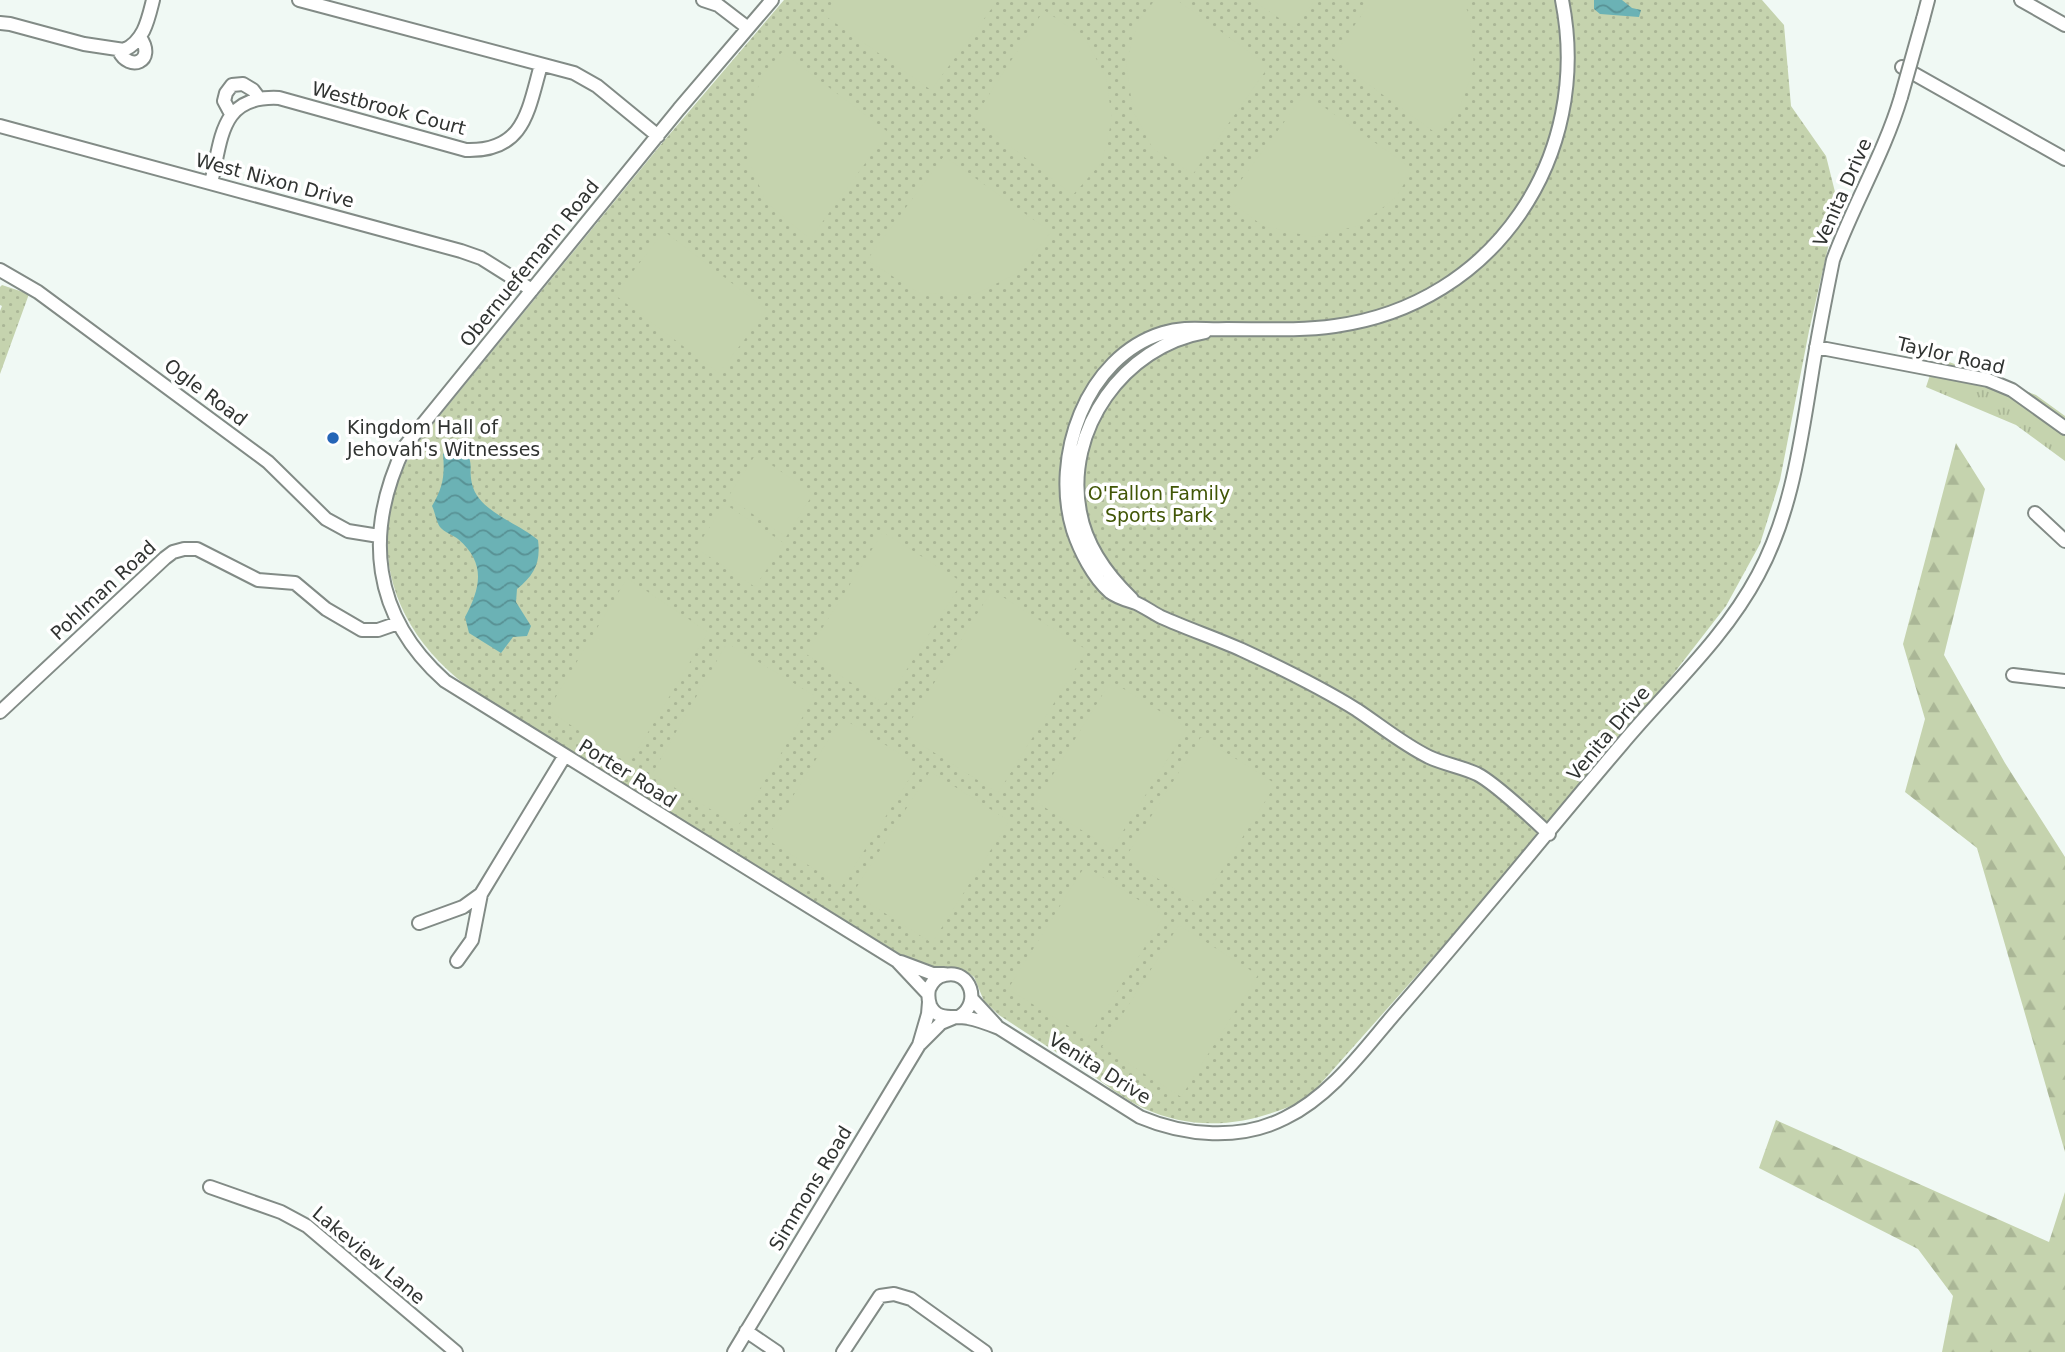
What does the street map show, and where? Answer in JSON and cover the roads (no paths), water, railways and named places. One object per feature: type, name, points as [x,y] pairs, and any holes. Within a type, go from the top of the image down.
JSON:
[{"type":"street","points":[[0,23],[119,51],[131,47],[140,37],[153,0]]},
{"type":"street","points":[[299,0],[585,78],[658,136]]},
{"type":"street","points":[[703,0],[718,5],[748,28]]},
{"type":"street","name":"Obernuefemann Road","points":[[382,578],[379,536],[384,502],[392,472],[405,446],[772,0]]},
{"type":"street","points":[[1549,834],[1480,776],[1429,757],[1307,682],[1240,649],[1158,616],[1110,592],[1088,564],[1073,531],[1066,490],[1067,467],[1075,426],[1100,380],[1135,348],[1159,334],[1187,326],[1221,330],[1330,327],[1379,317],[1427,297],[1473,267],[1532,196],[1557,138],[1568,80],[1568,40],[1562,0]]},
{"type":"street","name":"Venita Drive","points":[[972,999],[999,1028],[1140,1117],[1161,1126],[1213,1134],[1264,1127],[1286,1118],[1313,1101],[1336,1081],[1720,632],[1758,576],[1787,506],[1800,448],[1833,260],[1881,152],[1901,97],[1928,0]]},
{"type":"street","points":[[2021,0],[2065,25]]},
{"type":"street","name":"Westbrook Court","points":[[211,183],[225,124],[231,114],[225,101],[226,93],[232,85],[243,84],[259,98],[279,98],[466,150],[483,150],[499,146],[520,128],[541,65]]},
{"type":"street","points":[[1902,67],[2065,159]]},
{"type":"street","points":[[231,114],[259,98]]},
{"type":"street","name":"West Nixon Drive","points":[[0,125],[461,251],[490,263],[532,290]]},
{"type":"street","name":"Ogle Road","points":[[2,275],[38,292],[268,462],[326,519],[348,530],[379,536]]},
{"type":"street","name":"Taylor Road","points":[[1816,347],[1987,380],[2012,390],[2065,428]]},
{"type":"street","points":[[2035,513],[2065,541]]},
{"type":"street","name":"Pohlman Road","points":[[0,712],[165,558],[184,549],[197,550],[258,580],[295,583],[326,608],[362,630],[378,631],[398,623]]},
{"type":"street","name":"Porter Road","points":[[382,578],[398,623],[420,656],[445,681],[897,961],[933,974],[946,974]]},
{"type":"street","points":[[2013,675],[2065,681]]},
{"type":"street","points":[[457,961],[472,940],[481,894],[564,757]]},
{"type":"street","points":[[419,923],[463,907],[481,894]]},
{"type":"street","name":"Porter Road","points":[[897,961],[929,998]]},
{"type":"street","points":[[946,974],[954,974],[971,987],[970,1007],[956,1017],[938,1014],[929,998],[933,982],[946,974]]},
{"type":"street","name":"Simmons Road","points":[[734,1352],[919,1045],[926,1023],[929,998]]},
{"type":"street","name":"Venita Drive","points":[[956,1017],[999,1028]]},
{"type":"street","name":"Simmons Road","points":[[919,1045],[941,1024],[956,1017]]},
{"type":"street","name":"Lakeview Lane","points":[[210,1187],[281,1212],[307,1226],[456,1352]]},
{"type":"street","points":[[844,1352],[880,1296],[894,1294],[911,1299],[985,1352]]},
{"type":"street","points":[[746,1331],[777,1352]]},
{"type":"water","points":[[1594,0],[1622,0],[1632,8],[1641,10],[1639,17],[1600,14],[1594,9]]},
{"type":"water","points":[[452,446],[464,447],[470,462],[472,484],[482,502],[538,540],[535,568],[517,589],[516,602],[531,626],[527,636],[513,637],[501,653],[469,633],[465,617],[475,596],[477,566],[467,548],[440,527],[432,506],[442,481],[443,454]]},
{"type":"place","name":"Kingdom Hall of Jehovah's Witnesses","points":[[333,438]]},
{"type":"park label","name":"O'Fallon Family Sports Park","points":[[1159,504]]}]
